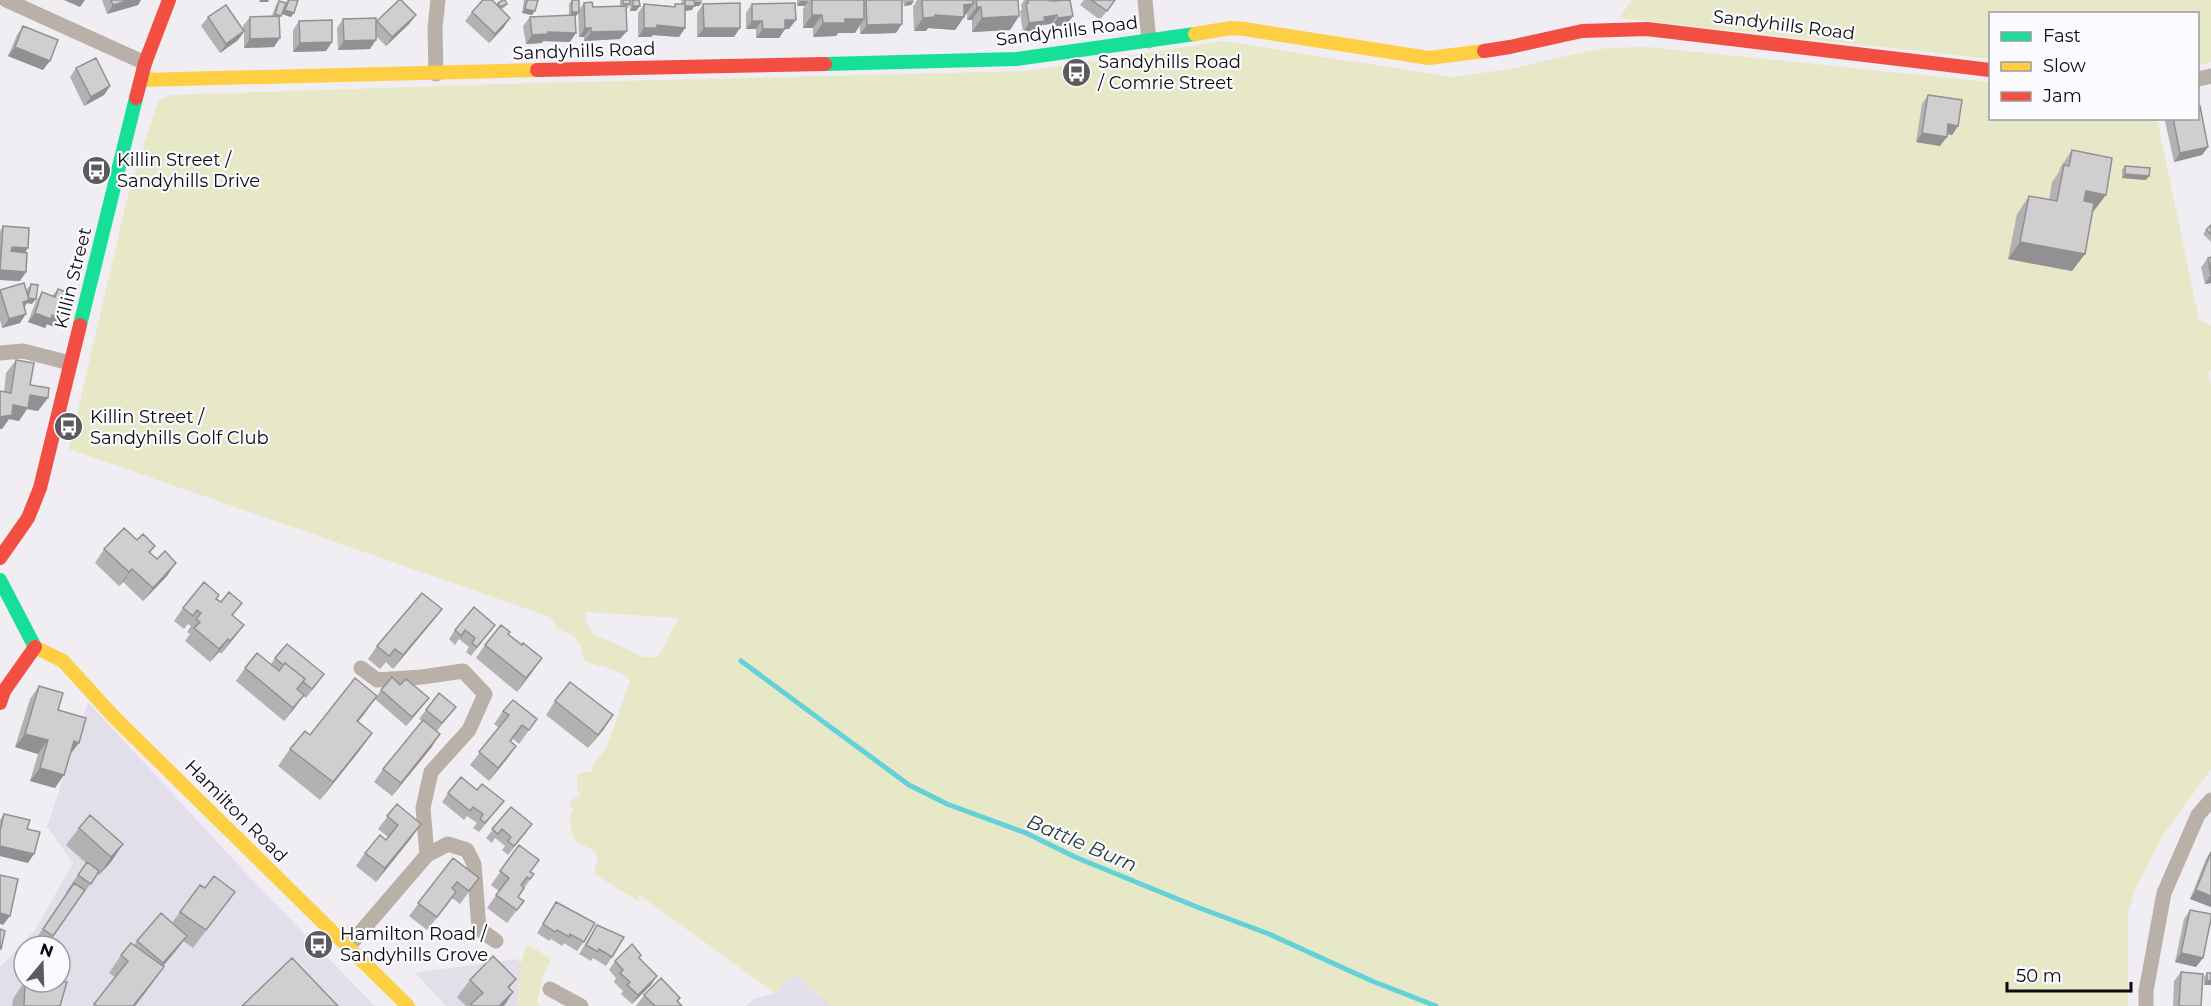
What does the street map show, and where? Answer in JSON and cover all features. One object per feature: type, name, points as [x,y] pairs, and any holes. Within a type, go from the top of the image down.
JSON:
[{"type":"street","points":[[6,0],[145,63]]},
{"type":"street","name":"Killin Street","points":[[0,558],[28,518],[35,502],[145,63],[169,0]]},
{"type":"street","points":[[436,74],[435,28],[438,0]]},
{"type":"street","points":[[1145,0],[1149,41]]},
{"type":"street","name":"Sandyhills Road","points":[[141,80],[1016,59],[1047,57],[1207,31],[1244,29],[1429,58],[1510,46],[1582,31],[1647,29],[1989,70]]},
{"type":"street","points":[[0,353],[23,351],[70,363]]},
{"type":"street","points":[[0,580],[35,647],[4,691],[0,703]]},
{"type":"street","name":"Hamilton Road","points":[[35,647],[63,662],[114,717],[408,1006]]},
{"type":"street","points":[[361,668],[377,680],[463,671],[485,694],[469,730],[431,772],[423,808],[427,855]]},
{"type":"street","points":[[2146,1006],[2146,991],[2164,893],[2198,815],[2211,800]]},
{"type":"street","points":[[348,947],[427,855],[448,844],[467,850],[474,864],[479,928],[496,940]]},
{"type":"street","points":[[550,989],[580,1006]]},
{"type":"shaded area","points":[[88,702],[256,884],[375,1006],[0,1006],[0,967],[12,954],[12,994],[72,994],[72,934],[31,934],[73,863],[47,827]]},
{"type":"shaded area","points":[[516,959],[521,963],[518,1006],[446,1006],[415,973]]},
{"type":"shaded area","points":[[794,974],[832,1006],[746,1006],[754,999],[775,993]]},
{"type":"green space","points":[[1632,0],[2211,0],[2211,62],[2199,65],[2199,12],[1989,12],[1989,59],[1619,18]]},
{"type":"green space","points":[[1223,41],[1452,77],[1510,69],[1607,48],[1648,47],[1989,82],[1989,120],[2157,120],[2199,320],[2211,325],[2211,370],[2208,374],[2211,385],[2211,769],[2163,835],[2135,889],[2128,914],[2128,1006],[832,1006],[795,974],[775,993],[639,895],[638,901],[594,874],[598,856],[592,849],[576,843],[571,826],[570,817],[573,810],[570,801],[581,795],[577,789],[577,776],[592,771],[593,765],[607,747],[630,680],[619,672],[584,660],[581,647],[573,635],[558,629],[550,617],[69,449],[128,195],[159,101],[169,95],[1028,71]],"holes":[[[585,612],[678,619],[658,657],[643,657],[593,634],[586,622]]]},
{"type":"green space","points":[[527,944],[551,959],[542,979],[537,1003],[541,1006],[518,1006],[521,963]]},
{"type":"building","points":[[111,0],[130,0],[113,5]]},
{"type":"building","points":[[289,0],[298,0],[294,13],[285,10]]},
{"type":"building","points":[[399,0],[416,15],[392,37],[377,21]]},
{"type":"building","points":[[483,0],[492,0],[510,18],[495,34],[472,12]]},
{"type":"building","points":[[503,0],[507,4],[500,7],[498,3]]},
{"type":"building","points":[[527,0],[538,0],[535,11],[525,9]]},
{"type":"building","points":[[572,0],[579,0],[579,12],[572,12]]},
{"type":"building","points":[[623,0],[630,0],[630,4],[623,4]]},
{"type":"building","points":[[633,0],[639,0],[640,6],[633,6]]},
{"type":"building","points":[[685,0],[694,0],[695,6],[685,6]]},
{"type":"building","points":[[812,0],[864,0],[864,19],[845,19],[845,23],[823,23],[822,15],[812,15]]},
{"type":"building","points":[[866,0],[902,0],[902,24],[867,25]]},
{"type":"building","points":[[922,0],[973,0],[973,4],[964,5],[964,17],[935,15],[935,17],[923,18]]},
{"type":"building","points":[[976,0],[1018,0],[1019,16],[982,18],[981,7],[977,7]]},
{"type":"building","points":[[1028,0],[1070,0],[1073,16],[1044,17],[1045,21],[1029,23],[1026,3]]},
{"type":"building","points":[[1091,0],[1115,0],[1107,11]]},
{"type":"building","points":[[279,1],[286,3],[281,16],[275,14]]},
{"type":"building","points":[[592,2],[593,7],[626,6],[627,31],[591,32],[591,28],[585,28],[584,3]]},
{"type":"building","points":[[740,3],[740,28],[704,28],[703,4]]},
{"type":"building","points":[[795,3],[796,20],[785,20],[785,29],[763,29],[762,21],[752,21],[752,4]]},
{"type":"building","points":[[644,4],[675,7],[675,4],[685,4],[685,28],[657,25],[657,28],[644,28]]},
{"type":"building","points":[[226,5],[244,31],[226,44],[208,17]]},
{"type":"building","points":[[575,15],[576,33],[548,32],[548,34],[532,35],[530,17]]},
{"type":"building","points":[[279,16],[280,38],[250,39],[250,17]]},
{"type":"building","points":[[376,18],[376,40],[344,41],[343,19]]},
{"type":"building","points":[[332,20],[332,42],[300,43],[299,21]]},
{"type":"building","points":[[23,26],[58,40],[50,61],[15,47]]},
{"type":"building","points":[[96,58],[110,86],[91,97],[76,68]]},
{"type":"building","points":[[1928,95],[1962,100],[1958,126],[1948,124],[1947,137],[1922,133]]},
{"type":"building","points":[[2199,106],[2208,147],[2180,153],[2173,120],[2199,120]]},
{"type":"building","points":[[2072,150],[2112,158],[2106,195],[2086,191],[2084,201],[2094,203],[2085,254],[2020,242],[2029,196],[2057,201],[2064,165],[2069,166]]},
{"type":"building","points":[[2125,166],[2150,168],[2149,176],[2125,174]]},
{"type":"building","points":[[3,226],[29,228],[28,248],[12,247],[11,251],[27,253],[26,272],[0,270]]},
{"type":"building","points":[[2211,257],[2211,275],[2208,258]]},
{"type":"building","points":[[24,283],[29,300],[23,302],[26,314],[9,319],[0,290]]},
{"type":"building","points":[[31,284],[38,285],[36,299],[28,298]]},
{"type":"building","points":[[58,289],[69,293],[60,318],[52,315],[51,319],[35,313],[42,292],[55,297]]},
{"type":"building","points":[[16,360],[34,363],[30,385],[49,388],[48,398],[30,395],[28,408],[13,405],[12,415],[0,417],[0,391],[11,393]]},
{"type":"building","points":[[124,528],[137,540],[143,534],[155,546],[149,552],[157,559],[165,551],[176,563],[153,588],[132,569],[129,572],[104,549]]},
{"type":"building","points":[[204,582],[219,595],[216,599],[221,602],[229,592],[242,603],[232,615],[244,625],[230,641],[228,639],[219,649],[194,628],[200,622],[196,619],[201,613],[197,610],[193,616],[183,608]]},
{"type":"building","points":[[422,593],[442,609],[403,655],[395,649],[389,656],[377,646]]},
{"type":"building","points":[[474,607],[495,625],[477,647],[472,643],[475,638],[465,630],[461,636],[455,630]]},
{"type":"building","points":[[501,625],[510,632],[508,634],[542,658],[526,678],[485,645]]},
{"type":"building","points":[[287,644],[324,674],[312,689],[303,682],[305,679],[275,658]]},
{"type":"building","points":[[257,653],[279,671],[285,663],[305,679],[297,689],[304,695],[293,708],[245,668]]},
{"type":"building","points":[[392,677],[400,685],[406,679],[429,698],[412,717],[381,690]]},
{"type":"building","points":[[355,678],[377,696],[357,721],[372,733],[333,782],[290,749],[305,731],[310,735]]},
{"type":"building","points":[[570,682],[613,715],[598,735],[555,701]]},
{"type":"building","points":[[39,686],[63,693],[58,710],[86,718],[79,743],[74,741],[64,775],[40,768],[48,740],[25,734]]},
{"type":"building","points":[[439,693],[456,707],[442,723],[426,710]]},
{"type":"building","points":[[513,700],[537,719],[529,730],[522,725],[510,741],[516,746],[498,768],[479,752],[509,715],[503,711]]},
{"type":"building","points":[[423,720],[440,734],[401,783],[383,769]]},
{"type":"building","points":[[461,777],[477,790],[482,784],[504,801],[485,823],[480,819],[483,814],[473,807],[470,811],[448,793]]},
{"type":"building","points":[[397,804],[421,824],[385,868],[365,853],[380,835],[386,840],[398,825],[387,816]]},
{"type":"building","points":[[511,807],[532,824],[514,846],[508,841],[511,837],[502,829],[498,834],[492,829]]},
{"type":"building","points":[[4,814],[30,820],[27,829],[40,832],[34,854],[0,846],[0,831]]},
{"type":"building","points":[[90,815],[123,844],[111,857],[79,828]]},
{"type":"building","points":[[519,845],[539,860],[530,872],[534,874],[530,879],[527,877],[521,885],[524,888],[518,897],[524,901],[517,910],[496,895],[509,878],[500,871]]},
{"type":"building","points":[[2211,852],[2211,896],[2196,890]]},
{"type":"building","points":[[453,858],[479,878],[469,891],[457,882],[452,888],[456,892],[437,917],[418,903]]},
{"type":"building","points":[[87,862],[99,871],[91,884],[78,875]]},
{"type":"building","points":[[0,875],[18,879],[10,916],[0,913]]},
{"type":"building","points":[[214,876],[235,892],[206,930],[180,912],[200,885],[205,888]]},
{"type":"building","points":[[74,883],[85,890],[54,934],[43,929]]},
{"type":"building","points":[[556,902],[595,923],[584,942],[570,934],[569,937],[557,930],[555,932],[543,924]]},
{"type":"building","points":[[2190,910],[2211,914],[2203,958],[2181,953]]},
{"type":"building","points":[[161,913],[187,936],[163,963],[137,941]]},
{"type":"building","points":[[597,925],[624,937],[612,957],[599,949],[598,952],[586,945]]},
{"type":"building","points":[[0,929],[5,931],[1,949],[0,949]]},
{"type":"building","points":[[131,943],[164,967],[133,1006],[97,1006],[94,1004],[128,961],[121,955]]},
{"type":"building","points":[[632,944],[641,955],[639,958],[657,976],[638,995],[627,985],[630,982],[620,973],[623,970],[615,961]]},
{"type":"building","points":[[493,956],[516,979],[508,987],[513,992],[499,1006],[473,1006],[471,1004],[483,993],[470,980]]},
{"type":"building","points":[[292,958],[338,1006],[242,1006]]},
{"type":"building","points":[[2181,972],[2203,974],[2201,1006],[2179,1006]]},
{"type":"building","points":[[2207,973],[2211,973],[2211,981],[2207,980]]},
{"type":"building","points":[[661,978],[680,998],[677,1001],[682,1006],[655,1006],[644,995]]},
{"type":"building","points":[[24,994],[64,994],[60,1006],[24,1006]]},
{"type":"waterway","name":"Battle Burn","points":[[741,661],[909,785],[947,804],[1026,833],[1075,857],[1269,934],[1372,981],[1436,1006]]},
{"type":"traffic: fast","points":[[825,64],[1016,59],[1195,34]]},
{"type":"traffic: fast","points":[[80,325],[136,98]]},
{"type":"traffic: fast","points":[[0,580],[35,647]]},
{"type":"traffic: slow","points":[[1195,34],[1231,28],[1244,29],[1429,58],[1484,51]]},
{"type":"traffic: slow","points":[[141,80],[537,70]]},
{"type":"traffic: slow","points":[[35,647],[63,661],[114,717],[408,1006]]},
{"type":"traffic: jam","points":[[136,98],[145,63],[169,0]]},
{"type":"traffic: jam","points":[[1484,51],[1582,31],[1647,29],[1989,70]]},
{"type":"traffic: jam","points":[[537,70],[825,64]]},
{"type":"traffic: jam","points":[[0,558],[28,518],[40,488],[80,325]]},
{"type":"traffic: jam","points":[[0,703],[4,691],[35,647]]},
{"type":"place","name":"Sandyhills Road / Comrie Street","points":[[1077,72]]},
{"type":"place","name":"Killin Street / Sandyhills Drive","points":[[96,170]]},
{"type":"place","name":"Killin Street / Sandyhills Golf Club","points":[[69,427]]},
{"type":"place","name":"Hamilton Road / Sandyhills Grove","points":[[319,944]]}]
